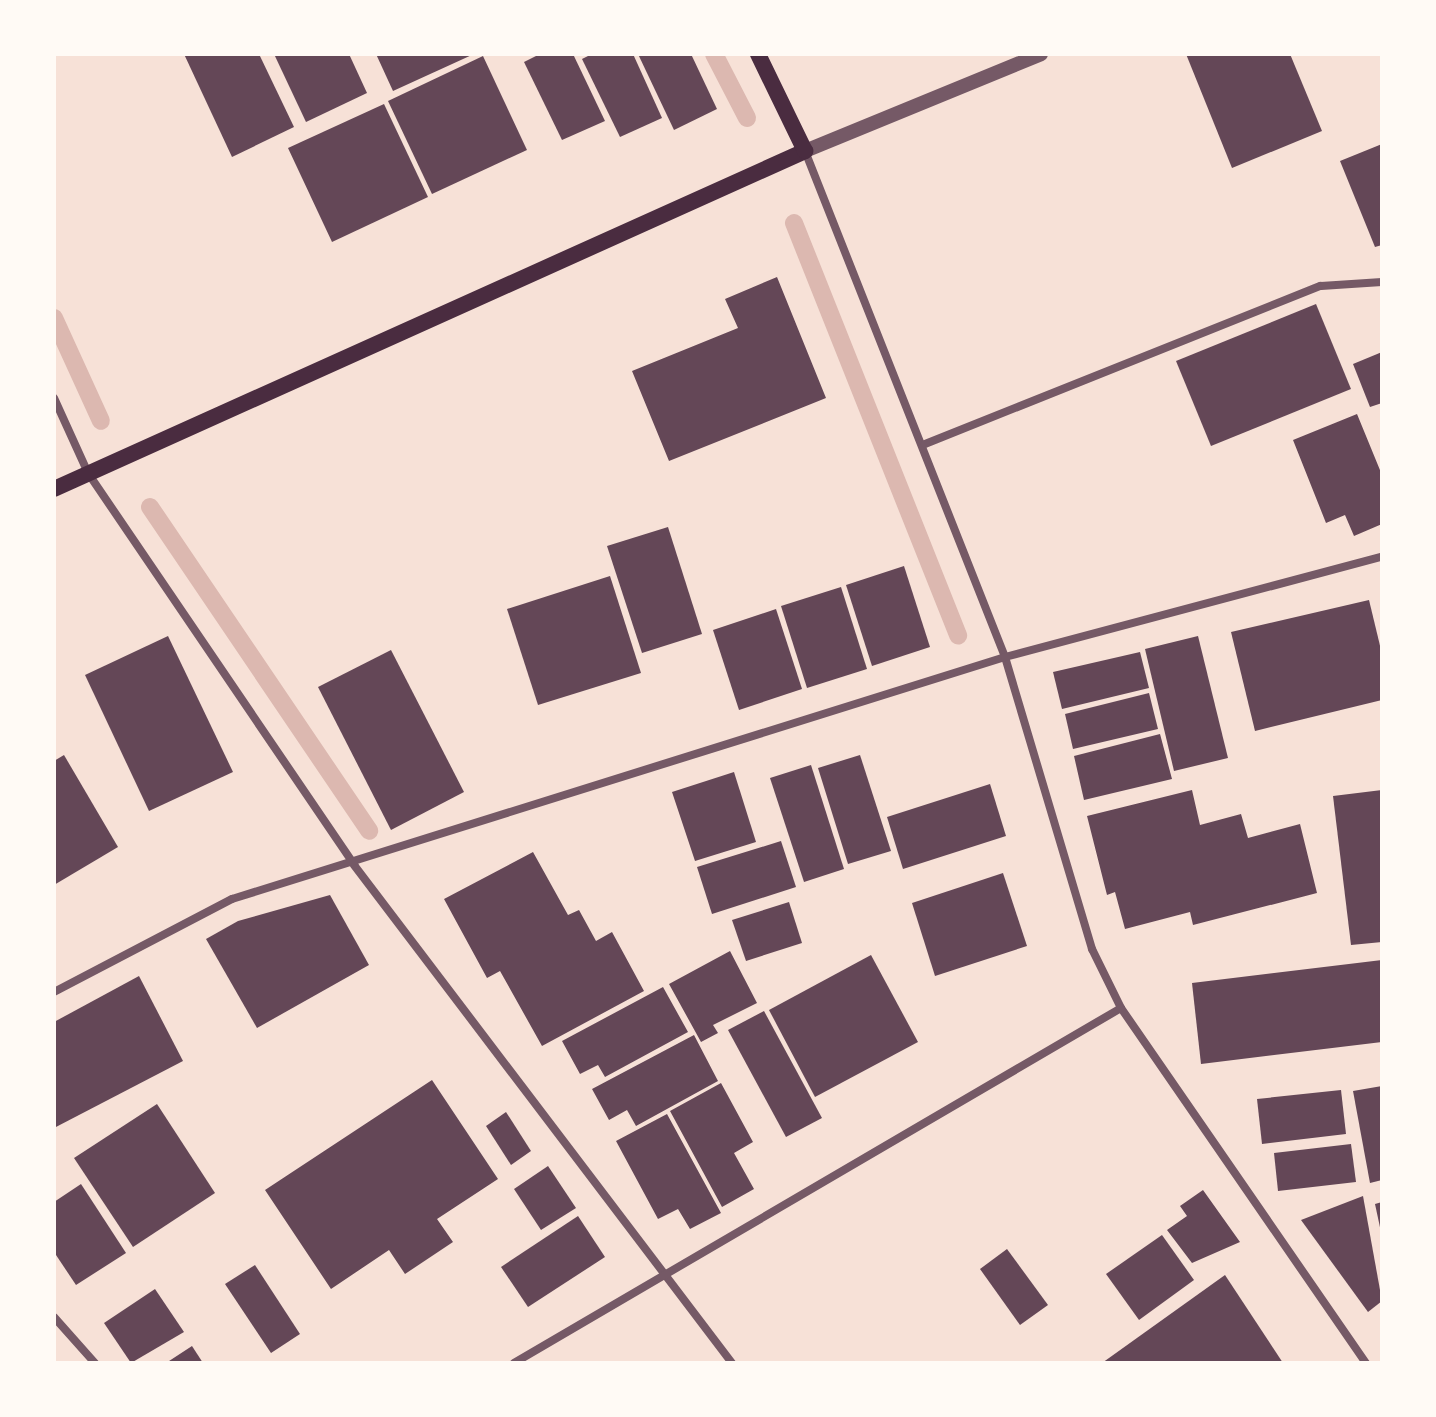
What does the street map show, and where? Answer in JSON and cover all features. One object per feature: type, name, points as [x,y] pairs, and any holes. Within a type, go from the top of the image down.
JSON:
[{"type":"main road","points":[[54,489],[805,151],[758,54]]},
{"type":"street","points":[[1041,54],[805,151],[925,444],[1005,657],[1078,907],[1121,1008],[1366,1363]]},
{"type":"street","points":[[925,444],[1321,286],[1382,282]]},
{"type":"street","points":[[54,398],[88,473],[354,865],[669,1274],[732,1363]]},
{"type":"street","points":[[54,992],[232,899],[354,865],[1005,657],[1382,557]]},
{"type":"street","points":[[514,1363],[1121,1008]]},
{"type":"street","points":[[54,1317],[95,1363]]},
{"type":"building","points":[[184,54],[259,54],[294,127],[232,157]]},
{"type":"building","points":[[274,54],[349,54],[367,93],[306,122]]},
{"type":"building","points":[[376,54],[474,54],[393,91]]},
{"type":"building","points":[[540,54],[573,54],[605,121],[562,140],[524,62]]},
{"type":"building","points":[[592,54],[633,54],[662,118],[620,137],[582,59]]},
{"type":"building","points":[[638,54],[691,54],[717,109],[674,130]]},
{"type":"building","points":[[1186,54],[1290,54],[1322,131],[1232,168]]},
{"type":"building","points":[[483,56],[527,150],[432,194],[388,101]]},
{"type":"building","points":[[384,104],[428,197],[332,242],[288,148]]},
{"type":"building","points":[[1382,144],[1382,245],[1375,247],[1340,161]]},
{"type":"building","points":[[777,277],[826,398],[669,461],[632,371],[738,328],[725,299]]},
{"type":"building","points":[[1316,304],[1351,389],[1211,446],[1176,361]]},
{"type":"building","points":[[1382,352],[1382,403],[1370,407],[1353,364]]},
{"type":"building","points":[[1357,414],[1382,475],[1382,524],[1354,536],[1345,515],[1326,523],[1293,440]]},
{"type":"building","points":[[668,527],[702,634],[642,653],[607,546]]},
{"type":"building","points":[[904,566],[930,647],[872,666],[846,585]]},
{"type":"building","points":[[610,576],[641,673],[538,705],[507,609]]},
{"type":"building","points":[[841,587],[867,669],[807,688],[781,606]]},
{"type":"building","points":[[1369,600],[1382,654],[1382,700],[1255,731],[1231,632]]},
{"type":"building","points":[[776,609],[802,689],[739,710],[713,630]]},
{"type":"building","points":[[168,636],[233,772],[149,811],[85,675]]},
{"type":"building","points":[[1198,636],[1228,758],[1174,771],[1145,649]]},
{"type":"building","points":[[391,650],[464,792],[391,830],[318,687]]},
{"type":"building","points":[[1140,652],[1149,688],[1062,709],[1053,672]]},
{"type":"building","points":[[1149,693],[1158,729],[1073,749],[1065,714]]},
{"type":"building","points":[[1160,734],[1172,779],[1084,800],[1074,756]]},
{"type":"building","points":[[64,755],[118,847],[54,885],[54,761]]},
{"type":"building","points":[[860,755],[891,851],[848,864],[818,768]]},
{"type":"building","points":[[811,765],[844,869],[804,882],[770,778]]},
{"type":"building","points":[[734,772],[756,842],[695,861],[672,792]]},
{"type":"building","points":[[990,784],[1006,836],[903,869],[887,817]]},
{"type":"building","points":[[1192,790],[1200,825],[1241,814],[1248,838],[1300,824],[1317,893],[1193,925],[1190,912],[1125,929],[1115,892],[1107,895],[1087,816]]},
{"type":"building","points":[[1382,790],[1382,942],[1351,945],[1333,796]]},
{"type":"building","points":[[781,841],[796,887],[712,914],[697,867]]},
{"type":"building","points":[[533,852],[568,915],[579,910],[596,941],[612,932],[644,991],[542,1046],[500,971],[487,978],[444,899]]},
{"type":"building","points":[[1003,873],[1027,946],[935,976],[912,903]]},
{"type":"building","points":[[330,895],[369,965],[257,1028],[206,939],[238,921]]},
{"type":"building","points":[[789,902],[802,943],[746,961],[732,920]]},
{"type":"building","points":[[730,951],[757,1003],[713,1025],[718,1033],[701,1042],[669,984]]},
{"type":"building","points":[[871,955],[918,1042],[815,1097],[769,1010]]},
{"type":"building","points":[[1382,960],[1382,1042],[1201,1064],[1192,983]]},
{"type":"building","points":[[139,976],[183,1061],[54,1128],[54,1022]]},
{"type":"building","points":[[663,987],[688,1032],[605,1077],[598,1065],[580,1074],[562,1041]]},
{"type":"building","points":[[764,1011],[822,1118],[786,1137],[728,1030]]},
{"type":"building","points":[[694,1035],[718,1081],[636,1126],[627,1110],[609,1120],[592,1089]]},
{"type":"building","points":[[432,1080],[498,1179],[437,1219],[453,1242],[405,1274],[389,1250],[331,1289],[265,1190]]},
{"type":"building","points":[[721,1083],[753,1142],[734,1153],[754,1189],[722,1207],[670,1111]]},
{"type":"building","points":[[1382,1086],[1382,1180],[1370,1183],[1353,1091]]},
{"type":"building","points":[[1341,1090],[1346,1134],[1262,1144],[1257,1099]]},
{"type":"building","points":[[157,1104],[215,1193],[133,1247],[74,1158]]},
{"type":"building","points":[[506,1112],[531,1151],[511,1165],[486,1126]]},
{"type":"building","points":[[667,1114],[721,1213],[690,1229],[678,1209],[658,1219],[616,1141]]},
{"type":"building","points":[[1351,1144],[1356,1182],[1278,1191],[1274,1153]]},
{"type":"building","points":[[548,1166],[576,1208],[541,1230],[514,1189]]},
{"type":"building","points":[[81,1184],[126,1253],[76,1285],[54,1252],[54,1202]]},
{"type":"building","points":[[1203,1190],[1240,1242],[1192,1263],[1167,1230],[1187,1216],[1180,1206]]},
{"type":"building","points":[[1363,1196],[1382,1301],[1368,1312],[1301,1220]]},
{"type":"building","points":[[1382,1202],[1382,1232],[1381,1232],[1375,1204]]},
{"type":"building","points":[[578,1216],[605,1257],[528,1307],[501,1267]]},
{"type":"building","points":[[1162,1235],[1194,1280],[1139,1320],[1106,1274]]},
{"type":"building","points":[[1007,1249],[1048,1305],[1020,1325],[980,1269]]},
{"type":"building","points":[[255,1265],[300,1334],[271,1353],[225,1284]]},
{"type":"building","points":[[1225,1275],[1283,1363],[1102,1363]]},
{"type":"building","points":[[155,1289],[184,1332],[131,1363],[104,1323]]},
{"type":"building","points":[[192,1346],[203,1363],[166,1363]]},
{"type":"waterway","points":[[714,54],[747,118]]},
{"type":"waterway","points":[[794,223],[958,636]]},
{"type":"waterway","points":[[54,318],[101,421]]},
{"type":"waterway","points":[[150,507],[369,831]]}]
